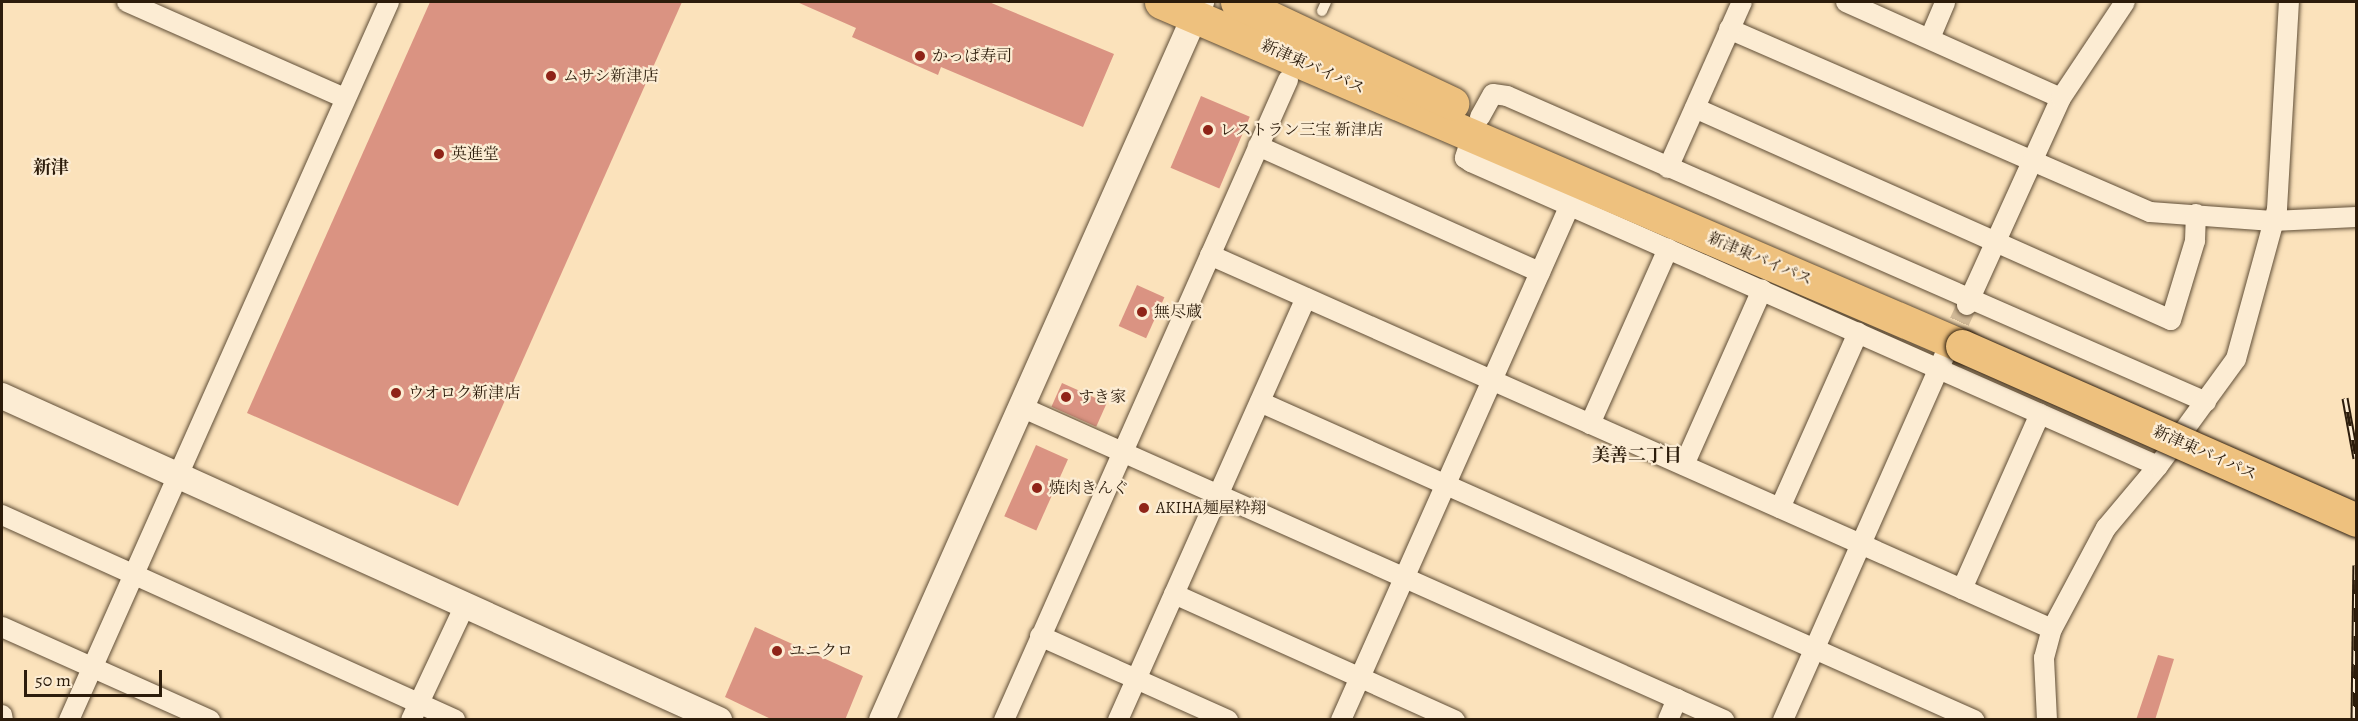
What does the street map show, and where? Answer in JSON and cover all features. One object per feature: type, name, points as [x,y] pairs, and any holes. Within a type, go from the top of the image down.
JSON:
[{"type":"highway","name":"新津東バイパス","points":[[1161,2],[1198,8],[1959,334],[2356,497]]},
{"type":"highway","name":"新津東バイパス","points":[[1237,2],[1476,126]]},
{"type":"highway","name":"新津東バイパス","points":[[1959,334],[2356,520]]},
{"type":"street","points":[[127,2],[345,98]]},
{"type":"street","points":[[69,720],[176,472],[388,2]]},
{"type":"street","points":[[1668,168],[1742,2]]},
{"type":"street","points":[[1846,2],[2061,98]]},
{"type":"street","points":[[1930,38],[1945,2]]},
{"type":"street","points":[[1783,720],[1861,544],[1959,334],[2061,98],[2125,2]]},
{"type":"street","points":[[2047,720],[2044,658],[2052,629],[2106,528],[2158,466],[2236,359],[2277,209],[2289,2]]},
{"type":"street","points":[[882,720],[1019,406],[1198,8]]},
{"type":"street","points":[[1729,29],[2150,212],[2273,221],[2356,217]]},
{"type":"street","points":[[1004,720],[1288,80]]},
{"type":"street","points":[[2158,466],[2040,414],[1959,334],[1858,333],[1471,162],[1465,158],[1476,126],[1493,94],[1507,96],[1668,168],[1959,334],[2206,402]]},
{"type":"street","points":[[1695,108],[2171,320],[2195,241],[2196,214]]},
{"type":"street","points":[[1258,146],[1540,272]]},
{"type":"street","points":[[1341,720],[1570,206]]},
{"type":"street","points":[[1590,424],[1668,249]]},
{"type":"street","points":[[1210,255],[2052,629]]},
{"type":"street","points":[[1684,465],[1762,290]]},
{"type":"street","points":[[1118,720],[1306,298]]},
{"type":"street","points":[[1780,508],[1858,333]]},
{"type":"street","points":[[2,396],[176,472],[719,720]]},
{"type":"street","points":[[1260,402],[1974,720]]},
{"type":"street","points":[[1019,406],[1724,720]]},
{"type":"street","points":[[1962,589],[2040,414]]},
{"type":"street","points":[[2,514],[132,573],[415,711],[455,720]]},
{"type":"street","points":[[1174,594],[1455,720]]},
{"type":"street","points":[[415,711],[465,605]]},
{"type":"street","points":[[2,627],[210,720]]},
{"type":"street","points":[[1040,636],[1228,720]]},
{"type":"street","points":[[1668,720],[1677,699]]},
{"type":"street","points":[[2,715],[3,720]]},
{"type":"building","points":[[430,2],[682,2],[458,506],[247,413]]},
{"type":"building","points":[[797,2],[989,2],[1114,54],[1083,127],[941,67],[938,75],[852,37],[856,28]]},
{"type":"building","points":[[1201,96],[1250,117],[1219,189],[1171,168]]},
{"type":"building","name":"無尽蔵","points":[[1137,285],[1164,297],[1146,338],[1119,326]]},
{"type":"building","points":[[1062,383],[1107,403],[1096,427],[1051,407]]},
{"type":"building","name":"焼肉きんぐ","points":[[1036,445],[1068,459],[1036,530],[1004,516]]},
{"type":"building","name":"ユニクロ","points":[[755,627],[863,676],[845,720],[773,720],[725,697]]},
{"type":"building","points":[[2158,655],[2174,659],[2155,720],[2136,720]]},
{"type":"tunnel","points":[[1947,349],[1967,305]]},
{"type":"railway","points":[[2345,398],[2356,458]]},
{"type":"railway","points":[[2354,720],[2356,565]]},
{"type":"place","name":"かっぱ寿司","points":[[920,56]]},
{"type":"place","name":"ムサシ新津店","points":[[551,76]]},
{"type":"place","name":"レストラン三宝 新津店","points":[[1208,130]]},
{"type":"place","name":"英進堂","points":[[439,154]]},
{"type":"place","name":"無尽蔵","points":[[1142,312]]},
{"type":"place","name":"ウオロク新津店","points":[[396,393]]},
{"type":"place","name":"すき家","points":[[1066,397]]},
{"type":"place","name":"焼肉きんぐ","points":[[1037,488]]},
{"type":"place","name":"AKIHA麺屋粋翔","points":[[1144,508]]},
{"type":"place","name":"ユニクロ","points":[[777,651]]},
{"type":"district","name":"新津","points":[[51,167]]},
{"type":"district","name":"美善二丁目","points":[[1637,455]]}]
